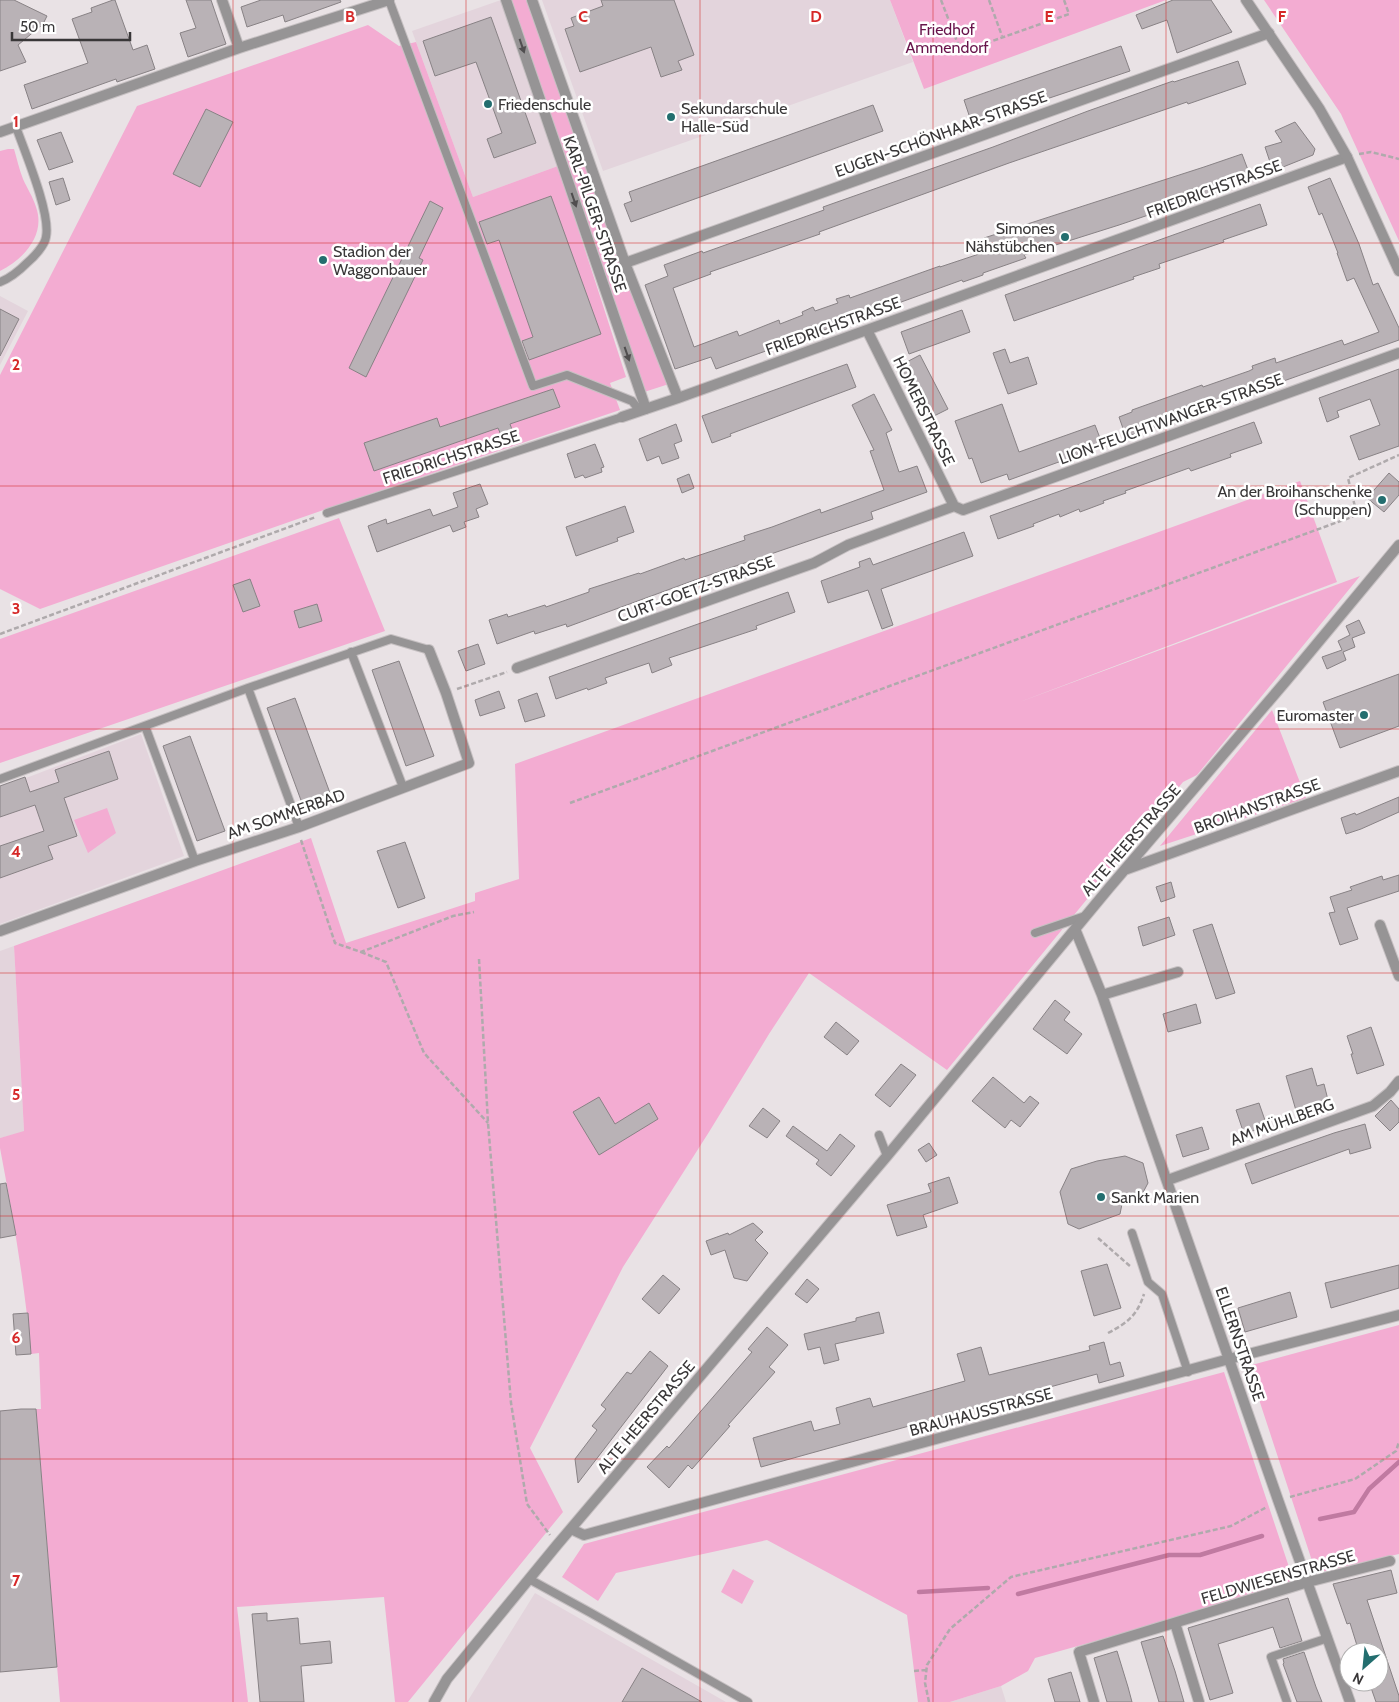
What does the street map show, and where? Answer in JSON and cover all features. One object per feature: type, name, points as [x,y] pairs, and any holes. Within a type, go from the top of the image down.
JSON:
[{"type":"street","points":[[222,0],[239,48]]},
{"type":"street","points":[[0,132],[239,48],[389,0]]},
{"type":"street","name":"KARL-PILGER-STRASSE","points":[[506,0],[643,410]]},
{"type":"street","name":"KARL-PILGER-STRASSE","points":[[532,0],[624,263],[678,398]]},
{"type":"street","points":[[1246,0],[1319,108],[1346,157],[1399,271]]},
{"type":"street","name":"EUGEN-SCHÖNHAAR-STRASSE","points":[[624,263],[1268,33]]},
{"type":"street","name":"FRIEDRICHSTRASSE","points":[[622,417],[1346,157]]},
{"type":"street","name":"HOMERSTRASSE","points":[[867,330],[954,506]]},
{"type":"street","name":"LION-FEUCHTWANGER-STRASSE","points":[[954,506],[962,510],[1399,353]]},
{"type":"street","name":"CURT-GOETZ-STRASSE","points":[[517,668],[814,563],[848,545],[954,506]]},
{"type":"street","name":"ALTE HEERSTRASSE","points":[[434,1702],[447,1679],[557,1545],[1399,545]]},
{"type":"street","name":"AM SOMMERBAD","points":[[0,932],[195,861],[299,826],[469,763],[430,650]]},
{"type":"street","name":"BROIHANSTRASSE","points":[[1126,870],[1399,771]]},
{"type":"street","points":[[1380,925],[1399,976]]},
{"type":"street","name":"ELLERNSTRASSE","points":[[1075,928],[1102,995],[1168,1180],[1350,1702]]},
{"type":"street","points":[[1102,995],[1178,972]]},
{"type":"street","name":"AM MÜHLBERG","points":[[1168,1180],[1302,1130],[1373,1106],[1390,1092],[1399,1081]]},
{"type":"street","name":"BRAUHAUSSTRASSE","points":[[571,1529],[584,1535],[1399,1315]]},
{"type":"street","name":"FELDWIESENSTRASSE","points":[[1094,1702],[1079,1652],[1308,1582],[1390,1560]]},
{"type":"street","points":[[1175,1623],[1198,1702]]},
{"type":"lane","points":[[389,0],[533,386],[567,374],[632,402],[643,410]]},
{"type":"lane","points":[[0,282],[6,280],[32,258],[46,238],[45,213],[16,127]]},
{"type":"lane","name":"FRIEDRICHSTRASSE","points":[[327,513],[622,417]]},
{"type":"lane","points":[[0,779],[248,688],[391,640],[430,650]]},
{"type":"lane","points":[[351,652],[403,787]]},
{"type":"lane","points":[[248,688],[299,826]]},
{"type":"lane","points":[[145,726],[195,861]]},
{"type":"lane","points":[[1035,933],[1086,916]]},
{"type":"lane","points":[[879,1135],[886,1156]]},
{"type":"lane","points":[[1132,1233],[1148,1282],[1162,1294],[1188,1372]]},
{"type":"lane","points":[[529,1579],[591,1612],[748,1702]]},
{"type":"lane","points":[[1287,1702],[1271,1657],[1328,1638]]},
{"type":"path","points":[[941,0],[961,52],[1069,14],[1064,0]]},
{"type":"path","points":[[989,0],[1002,37]]},
{"type":"path","points":[[1346,157],[1371,152],[1399,159]]},
{"type":"path","points":[[570,803],[1357,515],[1348,478],[1399,456]]},
{"type":"path","points":[[0,634],[327,513]]},
{"type":"path","points":[[446,693],[517,668]]},
{"type":"path","points":[[299,826],[300,838],[335,942],[386,962],[424,1053],[488,1123]]},
{"type":"path","points":[[361,952],[453,916],[474,912]]},
{"type":"path","points":[[479,959],[488,1123],[511,1403],[527,1504],[557,1545]]},
{"type":"path","points":[[1098,1238],[1148,1282],[1137,1312],[1132,1318],[1108,1334]]},
{"type":"path","points":[[929,1702],[925,1683],[927,1666],[950,1629],[1011,1577],[1231,1526],[1278,1500],[1355,1479],[1396,1451],[1399,1442]]},
{"type":"path","points":[[914,1671],[926,1670]]},
{"type":"shaded area","name":"Friedenschule","points":[[501,0],[558,166],[473,197],[412,31]]},
{"type":"shaded area","name":"Sekundarschule Halle-Süd","points":[[542,0],[890,0],[913,62],[603,171]]},
{"type":"shaded area","points":[[0,296],[28,311],[0,365]]},
{"type":"shaded area","points":[[141,734],[184,856],[0,924],[0,788]]},
{"type":"shaded area","points":[[14,946],[24,1132],[0,1138],[0,951]]},
{"type":"shaded area","points":[[535,1593],[726,1702],[467,1702]]},
{"type":"shaded area","points":[[1001,1686],[1006,1702],[950,1702]]},
{"type":"green space","points":[[510,0],[529,0],[669,384],[641,393]]},
{"type":"green space","name":"Friedhof Ammendorf","points":[[890,0],[1166,0],[924,89]]},
{"type":"green space","points":[[1264,0],[1399,0],[1399,241],[1341,114]]},
{"type":"green space","name":"Stadion der Waggonbauer","points":[[368,25],[399,46],[416,42],[473,197],[558,166],[626,377],[610,383],[620,410],[332,507],[40,609],[0,589],[0,375],[137,106]]},
{"type":"green space","points":[[14,149],[23,179],[36,207],[38,227],[31,245],[25,253],[0,271],[0,151]]},
{"type":"green space","points":[[1300,481],[1337,582],[1017,703],[1360,576],[1197,775],[1183,782],[947,1070],[809,973],[623,1267],[530,1448],[563,1512],[408,1702],[395,1702],[384,1597],[237,1607],[248,1702],[60,1702],[36,1409],[41,1409],[39,1353],[31,1354],[18,1251],[0,1148],[0,1138],[24,1131],[14,946],[311,838],[346,943],[475,901],[475,893],[519,879],[515,764]]},
{"type":"green space","points":[[339,518],[385,631],[0,763],[0,639]]},
{"type":"green space","points":[[1272,710],[1306,798],[1160,846]]},
{"type":"green space","points":[[107,808],[116,833],[88,853],[74,820]]},
{"type":"green space","points":[[1399,1325],[1399,1554],[1316,1573],[1248,1366]]},
{"type":"green space","points":[[1224,1372],[1295,1585],[1035,1658],[1028,1671],[1001,1686],[950,1702],[918,1702],[907,1615],[767,1540],[616,1573],[598,1601],[562,1577],[584,1544]]},
{"type":"green space","points":[[733,1569],[754,1581],[742,1604],[721,1592]]},
{"type":"building","points":[[0,0],[14,0],[47,16],[43,24],[18,45],[26,62],[0,71]]},
{"type":"building","points":[[115,0],[133,50],[147,45],[155,69],[117,82],[116,79],[32,109],[24,85],[88,63],[72,19],[92,12],[91,8]]},
{"type":"building","points":[[186,0],[211,0],[226,44],[188,57],[180,33],[196,28]]},
{"type":"building","points":[[261,0],[340,0],[341,2],[285,22],[283,15],[247,27],[241,7]]},
{"type":"building","points":[[601,0],[674,0],[694,55],[678,61],[682,70],[661,77],[651,47],[580,72],[565,29],[574,26],[571,18],[603,6]]},
{"type":"building","points":[[1173,0],[1211,0],[1232,32],[1177,53],[1167,20],[1142,29],[1136,15]]},
{"type":"building","points":[[491,17],[536,143],[494,158],[487,139],[502,133],[476,62],[435,76],[423,41]]},
{"type":"building","points":[[1121,46],[1130,71],[972,124],[964,100]]},
{"type":"building","points":[[1238,61],[1246,84],[1188,104],[1187,102],[1009,163],[819,232],[820,234],[710,272],[711,274],[673,288],[694,347],[737,331],[739,336],[779,320],[780,324],[803,315],[802,312],[813,307],[815,311],[838,303],[836,299],[849,295],[850,298],[988,251],[984,238],[1242,154],[1251,178],[1119,225],[1024,255],[1026,258],[983,273],[983,275],[963,282],[962,280],[716,369],[711,357],[675,369],[645,285],[668,276],[664,265],[824,210],[823,207],[1088,111],[1173,81]]},
{"type":"building","points":[[873,105],[883,131],[631,222],[624,204],[632,201],[629,192]]},
{"type":"building","points":[[206,109],[233,122],[200,187],[173,174]]},
{"type":"building","points":[[1295,122],[1315,149],[1313,155],[1273,171],[1265,147],[1282,142],[1275,131]]},
{"type":"building","points":[[61,132],[73,162],[49,170],[37,140]]},
{"type":"building","points":[[63,178],[70,200],[56,205],[49,182]]},
{"type":"building","points":[[1330,178],[1359,244],[1373,285],[1378,283],[1399,328],[1399,340],[1126,437],[1119,417],[1132,412],[1132,410],[1202,385],[1203,387],[1249,371],[1253,369],[1252,366],[1275,358],[1276,363],[1342,340],[1344,345],[1379,332],[1354,278],[1347,281],[1322,213],[1319,215],[1308,187]]},
{"type":"building","points":[[551,196],[601,334],[529,360],[522,341],[533,337],[499,240],[487,244],[479,222]]},
{"type":"building","points":[[430,201],[443,208],[419,258],[423,260],[366,377],[349,368]]},
{"type":"building","points":[[1260,204],[1267,225],[1159,264],[1160,268],[1133,277],[1134,279],[1014,321],[1005,295]]},
{"type":"building","points":[[0,309],[19,319],[0,356]]},
{"type":"building","points":[[962,310],[970,332],[909,354],[901,332]]},
{"type":"building","points":[[1005,349],[1010,363],[1028,357],[1037,384],[1008,394],[993,353]]},
{"type":"building","points":[[920,355],[948,409],[926,420],[899,366]]},
{"type":"building","points":[[847,364],[856,387],[730,434],[731,436],[712,443],[702,416]]},
{"type":"building","points":[[1399,369],[1399,446],[1359,460],[1350,436],[1380,425],[1370,399],[1337,411],[1339,417],[1327,422],[1319,398]]},
{"type":"building","points":[[553,389],[560,407],[510,424],[515,438],[504,442],[498,428],[374,471],[364,443],[437,418],[440,427]]},
{"type":"building","points":[[874,394],[892,430],[886,433],[899,472],[917,466],[927,492],[871,512],[873,519],[692,581],[567,627],[566,624],[535,634],[534,631],[497,644],[489,620],[507,614],[508,617],[545,605],[546,607],[589,592],[589,589],[745,540],[744,536],[820,509],[821,513],[884,490],[870,451],[874,450],[852,405]]},
{"type":"building","points":[[1002,404],[1019,452],[1095,425],[1103,446],[1009,480],[1007,474],[981,483],[972,458],[969,459],[955,421]]},
{"type":"building","points":[[1254,422],[1262,443],[1230,454],[1231,457],[1191,471],[1189,468],[1125,491],[1126,493],[1080,512],[1079,509],[1060,517],[1059,514],[1033,524],[1034,526],[998,539],[990,516]]},
{"type":"building","points":[[676,424],[682,441],[674,444],[679,458],[662,464],[659,456],[647,461],[639,439]]},
{"type":"building","points":[[595,444],[604,467],[601,468],[602,472],[585,478],[583,475],[575,478],[567,454]]},
{"type":"building","points":[[1389,473],[1399,482],[1399,495],[1384,512],[1367,498]]},
{"type":"building","points":[[689,474],[694,488],[682,493],[677,479]]},
{"type":"building","points":[[480,484],[488,504],[476,509],[479,517],[464,522],[466,527],[453,532],[450,525],[377,552],[368,526],[386,519],[387,524],[430,509],[433,516],[458,507],[453,493]]},
{"type":"building","points":[[625,506],[634,532],[617,538],[618,541],[576,556],[566,527]]},
{"type":"building","points":[[964,532],[973,556],[881,589],[893,625],[882,629],[868,590],[828,603],[821,581],[860,567],[859,562],[870,558],[873,565]]},
{"type":"building","points":[[250,579],[260,606],[243,612],[233,585]]},
{"type":"building","points":[[788,592],[795,612],[756,626],[757,629],[669,658],[672,665],[652,673],[649,663],[605,678],[607,683],[556,699],[549,677]]},
{"type":"building","points":[[317,604],[322,621],[299,628],[294,611]]},
{"type":"building","points":[[1359,620],[1365,633],[1352,638],[1355,647],[1343,652],[1346,660],[1327,669],[1322,657],[1342,650],[1338,641],[1350,635],[1346,626]]},
{"type":"building","points":[[478,644],[485,664],[466,671],[458,651]]},
{"type":"building","points":[[399,661],[434,756],[406,766],[372,670]]},
{"type":"building","name":"Euromaster","points":[[1399,674],[1399,726],[1340,748],[1323,702]]},
{"type":"building","points":[[499,691],[505,708],[480,716],[475,700]]},
{"type":"building","points":[[537,693],[545,716],[525,722],[518,700]]},
{"type":"building","points":[[295,698],[330,793],[302,803],[267,708]]},
{"type":"building","points":[[190,736],[225,831],[197,841],[163,746]]},
{"type":"building","points":[[109,751],[118,779],[64,798],[77,836],[48,846],[53,859],[0,878],[0,846],[44,831],[35,805],[0,817],[0,786],[25,777],[30,792],[59,782],[55,770]]},
{"type":"building","points":[[1399,797],[1399,812],[1346,834],[1341,818],[1355,813],[1356,815]]},
{"type":"building","points":[[405,842],[425,898],[398,908],[377,851]]},
{"type":"building","points":[[1399,875],[1399,891],[1347,908],[1358,939],[1340,945],[1329,913],[1335,912],[1330,897],[1352,890],[1350,887],[1382,876],[1383,880]]},
{"type":"building","points":[[1171,882],[1175,897],[1161,902],[1156,887]]},
{"type":"building","points":[[1169,917],[1175,935],[1143,946],[1138,927]]},
{"type":"building","points":[[1212,924],[1235,993],[1216,999],[1193,930]]},
{"type":"building","points":[[1055,1000],[1070,1012],[1064,1020],[1082,1034],[1067,1054],[1033,1029]]},
{"type":"building","points":[[1196,1004],[1201,1023],[1168,1032],[1163,1014]]},
{"type":"building","points":[[836,1022],[859,1041],[847,1055],[824,1037]]},
{"type":"building","points":[[1371,1027],[1384,1065],[1357,1074],[1347,1036]]},
{"type":"building","points":[[901,1064],[916,1075],[890,1107],[875,1095]]},
{"type":"building","points":[[1312,1068],[1317,1086],[1324,1084],[1329,1104],[1297,1114],[1286,1076]]},
{"type":"building","points":[[993,1077],[1024,1103],[1030,1096],[1039,1103],[1020,1127],[1011,1120],[1005,1128],[972,1101]]},
{"type":"building","points":[[599,1097],[615,1124],[649,1103],[658,1119],[599,1155],[573,1112]]},
{"type":"building","points":[[1391,1100],[1399,1109],[1399,1122],[1390,1131],[1375,1116]]},
{"type":"building","points":[[1259,1103],[1267,1126],[1244,1134],[1236,1110]]},
{"type":"building","points":[[763,1108],[780,1121],[767,1138],[749,1126]]},
{"type":"building","points":[[1365,1124],[1371,1148],[1350,1154],[1349,1149],[1252,1184],[1245,1164]]},
{"type":"building","points":[[793,1126],[827,1151],[840,1134],[855,1146],[831,1176],[816,1164],[819,1160],[786,1136]]},
{"type":"building","points":[[1202,1127],[1209,1149],[1183,1157],[1176,1135]]},
{"type":"building","points":[[929,1143],[937,1155],[926,1162],[918,1150]]},
{"type":"building","name":"Sankt Marien","points":[[1125,1156],[1143,1163],[1148,1183],[1138,1202],[1122,1204],[1120,1214],[1079,1229],[1068,1224],[1060,1192],[1071,1169],[1097,1161]]},
{"type":"building","points":[[949,1177],[958,1203],[923,1215],[927,1227],[897,1236],[887,1205],[931,1192],[928,1184]]},
{"type":"building","points":[[6,1183],[16,1235],[0,1238],[0,1184]]},
{"type":"building","points":[[753,1223],[763,1232],[755,1240],[768,1253],[747,1281],[734,1278],[725,1250],[711,1255],[706,1241],[728,1233],[729,1235]]},
{"type":"building","points":[[1107,1264],[1121,1308],[1094,1316],[1081,1271]]},
{"type":"building","points":[[1399,1265],[1399,1288],[1331,1308],[1325,1283]]},
{"type":"building","points":[[663,1275],[680,1289],[659,1314],[642,1299]]},
{"type":"building","points":[[807,1279],[819,1289],[807,1303],[795,1294]]},
{"type":"building","points":[[1290,1292],[1297,1317],[1245,1332],[1238,1308]]},
{"type":"building","points":[[879,1312],[884,1333],[835,1344],[839,1360],[824,1364],[820,1347],[808,1350],[804,1334],[856,1321],[856,1318]]},
{"type":"building","points":[[28,1313],[31,1354],[16,1355],[13,1314]]},
{"type":"building","points":[[767,1327],[788,1345],[769,1367],[775,1372],[692,1469],[688,1465],[669,1488],[647,1467],[667,1446],[669,1448],[752,1352],[748,1349]]},
{"type":"building","points":[[1104,1342],[1110,1365],[1120,1362],[1124,1376],[1099,1383],[1097,1374],[761,1467],[753,1438],[811,1421],[814,1431],[840,1424],[836,1408],[870,1398],[873,1407],[965,1381],[957,1354],[981,1347],[989,1375],[1090,1350],[1089,1346]]},
{"type":"building","points":[[650,1351],[668,1366],[578,1483],[575,1459],[597,1430],[592,1426],[606,1409],[601,1405],[627,1372],[631,1374]]},
{"type":"building","points":[[36,1409],[57,1667],[0,1672],[0,1411]]},
{"type":"building","points":[[1391,1570],[1397,1593],[1367,1600],[1381,1642],[1356,1642],[1350,1623],[1347,1624],[1333,1584]]},
{"type":"building","points":[[1288,1598],[1302,1641],[1280,1648],[1273,1627],[1218,1644],[1233,1693],[1210,1700],[1188,1628]]},
{"type":"building","points":[[267,1613],[267,1621],[298,1618],[300,1644],[330,1641],[332,1663],[301,1666],[304,1702],[260,1702],[252,1614]]},
{"type":"building","points":[[1163,1636],[1184,1702],[1159,1702],[1141,1642]]},
{"type":"building","points":[[1117,1651],[1132,1702],[1107,1702],[1094,1658]]},
{"type":"building","points":[[1304,1652],[1322,1702],[1297,1702],[1283,1664],[1283,1659]]},
{"type":"building","points":[[1389,1666],[1399,1696],[1399,1702],[1376,1702],[1372,1692],[1389,1692]]},
{"type":"building","points":[[642,1668],[702,1702],[622,1702]]},
{"type":"building","points":[[1071,1672],[1080,1702],[1055,1702],[1048,1679]]},
{"type":"waterway","points":[[1320,1519],[1354,1512],[1369,1489],[1399,1462]]},
{"type":"waterway","points":[[1018,1594],[1169,1555],[1200,1555],[1262,1536]]},
{"type":"waterway","points":[[919,1592],[988,1588]]},
{"type":"place","name":"Friedenschule","points":[[488,104]]},
{"type":"place","name":"Sekundarschule Halle-Süd","points":[[671,117]]},
{"type":"place","name":"Simones Nähstübchen","points":[[1065,237]]},
{"type":"place","name":"Stadion der Waggonbauer","points":[[323,260]]},
{"type":"place","name":"An der Broihanschenke (Schuppen)","points":[[1382,500]]},
{"type":"place","name":"Euromaster","points":[[1364,715]]},
{"type":"place","name":"Sankt Marien","points":[[1101,1197]]}]
